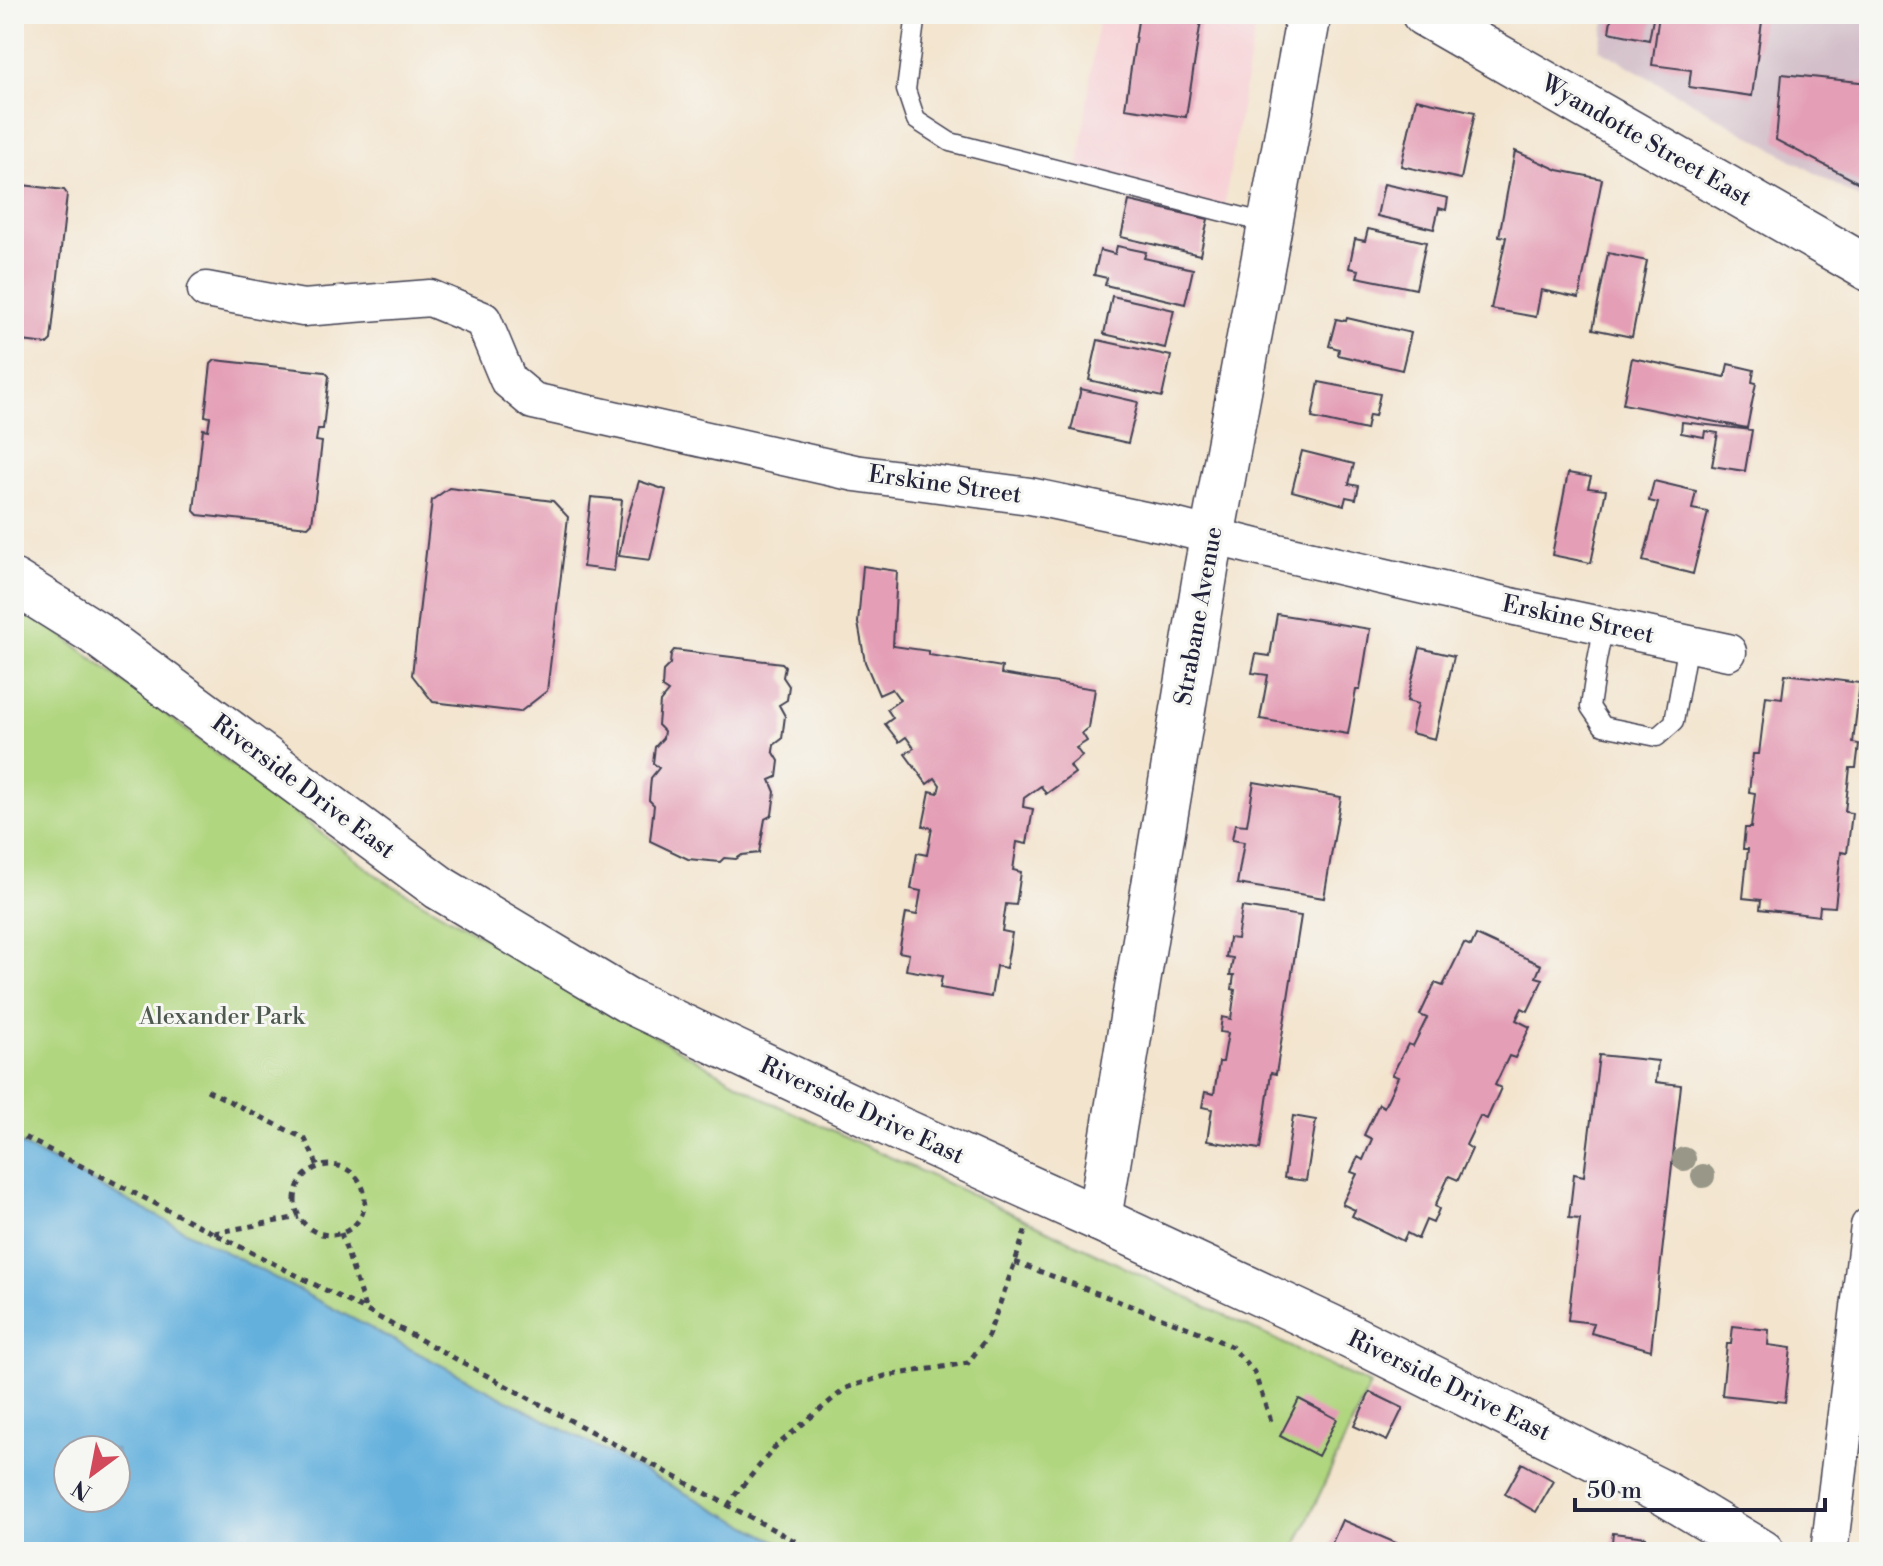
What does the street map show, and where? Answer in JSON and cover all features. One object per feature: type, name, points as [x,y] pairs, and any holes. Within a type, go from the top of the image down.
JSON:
[{"type":"main road","name":"Strabane Avenue","points":[[1099,1219],[1212,537],[1309,14]]},
{"type":"main road","name":"Wyandotte Street East","points":[[1424,14],[1869,269]]},
{"type":"main road","name":"Riverside Drive East","points":[[14,582],[94,632],[440,888],[627,1000],[1329,1326],[1652,1486],[1762,1552]]},
{"type":"street","name":"Erskine Street","points":[[206,290],[303,308],[430,298],[483,320],[508,380],[533,401],[855,473],[1030,496],[1169,525],[1515,607],[1728,652]]},
{"type":"street","points":[[1829,1552],[1869,1226]]},
{"type":"lane","points":[[916,14],[906,90],[916,120],[950,142],[1270,224]]},
{"type":"lane","points":[[1604,625],[1590,707],[1603,726],[1657,737],[1674,722],[1688,643]]},
{"type":"path","points":[[207,1090],[305,1139],[318,1167]]},
{"type":"path","points":[[14,1132],[365,1310],[815,1552]]},
{"type":"path","points":[[329,1164],[340,1166],[359,1178],[366,1199],[359,1220],[351,1228],[329,1235],[317,1232],[299,1217],[295,1193],[307,1172],[329,1164]]},
{"type":"path","points":[[212,1233],[299,1217]]},
{"type":"path","points":[[728,1506],[775,1447],[846,1388],[885,1376],[968,1363],[988,1336],[1026,1228]]},
{"type":"path","points":[[341,1233],[365,1310]]},
{"type":"path","points":[[1015,1262],[1232,1347],[1254,1372],[1271,1421]]},
{"type":"shaded area","points":[[1099,14],[1257,14],[1224,207],[1077,178]]},
{"type":"shaded area","points":[[1607,14],[1869,14],[1869,204],[1599,49]]},
{"type":"green space","name":"Alexander Park","points":[[14,602],[33,613],[380,878],[768,1101],[1022,1218],[1370,1385],[1293,1552],[797,1552],[14,1141]]},
{"type":"water","points":[[14,1141],[797,1552],[14,1552]]},
{"type":"building","points":[[1139,14],[1202,14],[1186,117],[1125,108]]},
{"type":"building","points":[[1612,14],[1654,14],[1649,40],[1609,32]]},
{"type":"building","points":[[1659,14],[1763,14],[1752,96],[1689,87],[1691,70],[1652,65]]},
{"type":"building","points":[[1782,74],[1869,83],[1869,188],[1776,140]]},
{"type":"building","points":[[1416,99],[1475,112],[1461,179],[1401,166]]},
{"type":"building","points":[[1515,151],[1558,170],[1602,179],[1579,298],[1541,290],[1536,317],[1491,309],[1506,237],[1499,236]]},
{"type":"building","points":[[14,184],[64,190],[67,194],[51,340],[47,344],[14,340]]},
{"type":"building","points":[[1384,184],[1448,198],[1446,210],[1439,208],[1434,229],[1377,216]]},
{"type":"building","points":[[1129,201],[1208,219],[1200,255],[1121,237]]},
{"type":"building","points":[[1368,229],[1426,242],[1416,289],[1357,277],[1359,270],[1349,268],[1355,239],[1365,241]]},
{"type":"building","points":[[1117,246],[1146,252],[1144,258],[1193,269],[1185,304],[1105,285],[1107,278],[1094,275],[1100,250],[1115,254]]},
{"type":"building","points":[[1608,253],[1647,261],[1632,337],[1593,329]]},
{"type":"building","points":[[1112,296],[1174,310],[1165,348],[1104,334]]},
{"type":"building","points":[[1347,318],[1411,333],[1402,370],[1338,355],[1339,349],[1329,346],[1336,319],[1346,321]]},
{"type":"building","points":[[1098,340],[1171,356],[1162,397],[1089,380]]},
{"type":"building","points":[[1632,358],[1725,377],[1728,364],[1754,370],[1752,382],[1756,383],[1747,428],[1623,404]]},
{"type":"building","points":[[215,360],[325,372],[329,376],[323,429],[318,429],[316,441],[322,442],[312,523],[308,527],[198,515],[194,511],[203,429],[208,430],[210,417],[205,416],[211,364]]},
{"type":"building","points":[[1319,382],[1380,394],[1375,416],[1369,415],[1366,430],[1312,418]]},
{"type":"building","points":[[1081,389],[1138,402],[1128,443],[1071,430]]},
{"type":"building","points":[[1682,422],[1752,430],[1745,471],[1712,466],[1718,433],[1705,431],[1704,437],[1681,433]]},
{"type":"building","points":[[1302,451],[1354,464],[1349,484],[1359,486],[1356,499],[1346,497],[1344,505],[1292,491]]},
{"type":"building","points":[[1568,473],[1591,477],[1588,488],[1606,490],[1591,563],[1552,555]]},
{"type":"building","points":[[639,481],[666,490],[650,560],[619,556]]},
{"type":"building","points":[[1654,481],[1696,491],[1692,509],[1708,512],[1693,574],[1643,561],[1658,503],[1649,501]]},
{"type":"building","points":[[449,488],[553,501],[568,517],[547,691],[520,712],[433,702],[412,675],[432,500]]},
{"type":"building","points":[[591,497],[622,500],[614,571],[583,567]]},
{"type":"building","points":[[863,566],[897,571],[893,646],[1002,667],[1001,674],[1095,689],[1089,728],[1082,733],[1087,741],[1076,748],[1082,756],[1070,766],[1075,773],[1046,794],[1041,786],[1024,798],[1023,807],[1033,809],[1027,844],[1017,842],[1013,870],[1021,872],[1016,905],[1006,904],[1002,931],[1012,933],[1006,968],[996,966],[991,997],[940,988],[942,976],[906,970],[909,954],[899,952],[906,913],[917,915],[921,891],[911,889],[917,853],[927,855],[932,828],[923,826],[930,791],[938,793],[940,785],[935,778],[927,784],[905,754],[914,748],[906,737],[899,742],[885,724],[893,718],[887,709],[900,700],[892,689],[879,695],[865,662],[858,623]]},
{"type":"building","points":[[1277,614],[1370,629],[1360,690],[1356,690],[1348,734],[1260,719],[1268,675],[1252,673],[1256,654],[1270,656]]},
{"type":"building","points":[[1420,648],[1454,656],[1435,739],[1411,733],[1418,704],[1407,701]]},
{"type":"building","points":[[674,650],[782,663],[785,666],[783,677],[789,686],[787,700],[779,705],[785,716],[782,739],[774,745],[773,751],[779,761],[777,777],[770,780],[775,792],[772,815],[765,819],[759,853],[736,859],[724,858],[720,862],[688,859],[650,841],[654,805],[649,800],[651,778],[659,768],[653,763],[655,747],[663,738],[664,731],[658,725],[660,702],[668,692],[662,688],[663,671],[670,664]]},
{"type":"building","points":[[1785,674],[1860,683],[1853,743],[1859,744],[1856,768],[1850,768],[1845,812],[1852,813],[1847,853],[1841,852],[1835,907],[1820,906],[1819,916],[1760,909],[1761,900],[1743,898],[1748,849],[1743,849],[1745,828],[1751,828],[1755,793],[1749,792],[1753,754],[1759,754],[1766,696],[1782,698]]},
{"type":"building","points":[[1254,782],[1341,797],[1324,898],[1237,884],[1244,842],[1232,840],[1235,824],[1247,825]]},
{"type":"building","points":[[1242,907],[1301,916],[1276,1074],[1271,1073],[1260,1149],[1207,1141],[1212,1109],[1202,1107],[1205,1092],[1214,1094],[1219,1062],[1223,1062],[1228,1033],[1220,1032],[1222,1017],[1231,1019],[1235,990],[1232,989],[1234,975],[1230,975],[1233,958],[1226,957],[1229,938],[1237,939]]},
{"type":"building","points":[[1476,935],[1541,965],[1536,977],[1543,979],[1528,1011],[1522,1008],[1516,1020],[1530,1027],[1515,1058],[1509,1056],[1495,1085],[1501,1088],[1487,1119],[1480,1116],[1466,1145],[1472,1149],[1458,1180],[1449,1176],[1435,1206],[1439,1209],[1433,1223],[1426,1220],[1418,1239],[1407,1233],[1403,1241],[1352,1216],[1355,1210],[1342,1204],[1357,1174],[1351,1172],[1358,1157],[1363,1160],[1372,1139],[1364,1135],[1379,1104],[1384,1107],[1398,1077],[1392,1075],[1408,1044],[1413,1046],[1427,1018],[1420,1015],[1435,983],[1443,986],[1464,943],[1471,946]]},
{"type":"building","points":[[1599,1055],[1658,1061],[1656,1082],[1681,1085],[1651,1350],[1591,1333],[1594,1323],[1568,1320],[1580,1219],[1569,1218],[1574,1174],[1584,1176]]},
{"type":"building","points":[[1293,1116],[1316,1120],[1306,1181],[1284,1178]]},
{"type":"building","points":[[1733,1326],[1769,1330],[1768,1345],[1791,1348],[1785,1402],[1722,1395],[1727,1344],[1731,1344]]},
{"type":"building","points":[[1370,1392],[1403,1408],[1387,1441],[1354,1426]]},
{"type":"building","points":[[1299,1399],[1337,1419],[1318,1456],[1280,1436]]},
{"type":"building","points":[[1522,1463],[1554,1481],[1536,1512],[1505,1494]]},
{"type":"building","points":[[1342,1520],[1408,1548],[1407,1552],[1328,1552]]},
{"type":"building","points":[[1613,1533],[1646,1537],[1645,1552],[1611,1552]]}]
